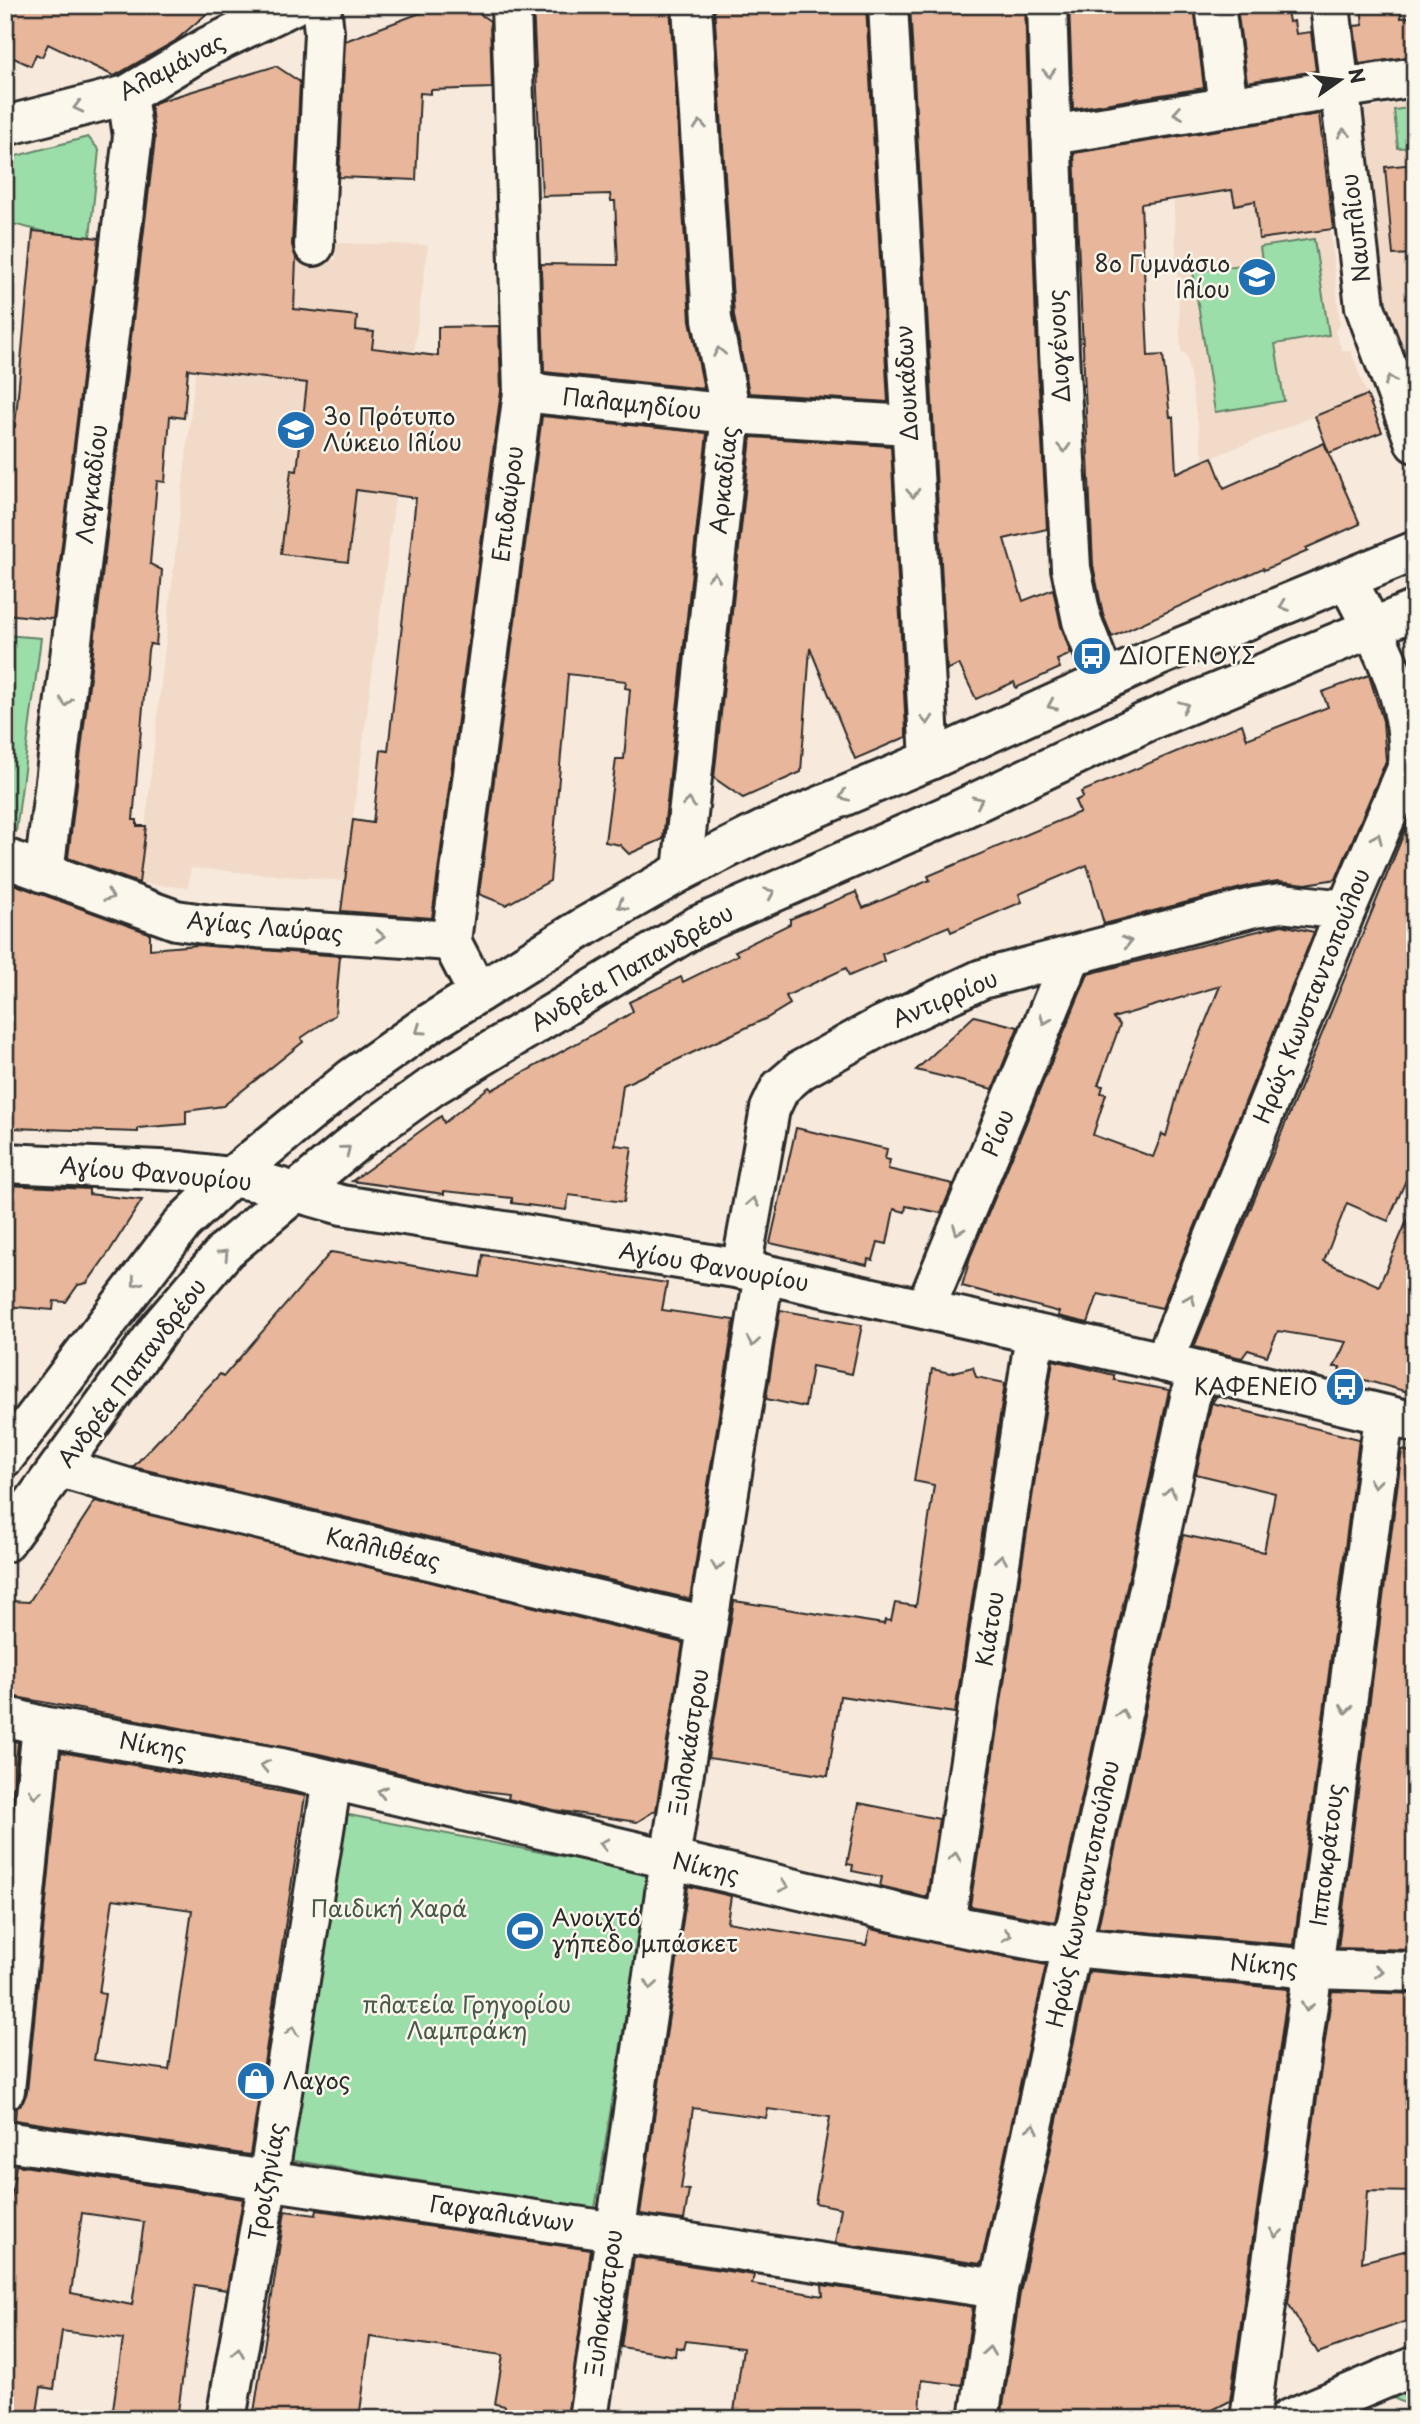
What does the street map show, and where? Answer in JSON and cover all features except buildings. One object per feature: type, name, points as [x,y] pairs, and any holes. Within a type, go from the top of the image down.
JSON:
[{"type":"street","points":[[314,246],[324,32],[321,5]]},
{"type":"street","name":"Επιδαύρου","points":[[451,941],[523,392],[511,5]]},
{"type":"street","name":"Αρκαδίας","points":[[682,871],[731,414],[712,319],[692,5]]},
{"type":"street","name":"Δουκάδων","points":[[888,5],[909,425],[930,760]]},
{"type":"street","name":"Διογένους","points":[[1046,5],[1071,568],[1082,621],[1105,681]]},
{"type":"street","points":[[1215,5],[1228,105]]},
{"type":"street","name":"Ναυπλίου","points":[[1329,5],[1365,307],[1415,443]]},
{"type":"street","name":"Αλαμάνας","points":[[5,126],[127,95],[209,46],[277,10]]},
{"type":"street","points":[[1051,135],[1415,77]]},
{"type":"street","name":"Λαγκαδίου","points":[[44,873],[75,634],[133,136],[127,95]]},
{"type":"street","name":"Παλαμηδίου","points":[[523,392],[731,414],[909,425]]},
{"type":"street","points":[[5,1457],[183,1223],[231,1177],[352,1078],[478,993],[584,927],[682,871],[768,828],[930,760],[1105,681],[1415,551]]},
{"type":"street","name":"Ηρώς Κωνσταντοπούλου","points":[[979,2419],[998,2289],[1072,1947],[1180,1366],[1346,910],[1408,766],[1410,744],[1403,703],[1372,627],[1347,580]]},
{"type":"street","name":"Ανδρέα Παπανδρέου","points":[[5,1542],[169,1316],[226,1250],[292,1192],[433,1086],[697,926],[951,814],[1146,722],[1415,610]]},
{"type":"street","name":"Αγίας Λαύρας","points":[[5,858],[176,920],[212,925],[451,941]]},
{"type":"street","name":"Αντιρρίου","points":[[752,1271],[770,1109],[780,1088],[802,1070],[879,1027],[982,979],[1255,907],[1281,903],[1346,910]]},
{"type":"street","points":[[451,941],[478,993]]},
{"type":"street","name":"Ρίου","points":[[925,1309],[1071,957]]},
{"type":"street","name":"Αγίου Φανουρίου","points":[[5,1163],[181,1171],[231,1177],[264,1183],[342,1205],[752,1271],[1180,1366],[1399,1419]]},
{"type":"street","name":"Ξυλοκάστρου","points":[[588,2419],[614,2231],[707,1626],[752,1271]]},
{"type":"street","name":"Κιάτου","points":[[945,1924],[1035,1334]]},
{"type":"street","name":"Ιπποκράτους","points":[[1250,2419],[1313,1969],[1399,1419]]},
{"type":"street","name":"Καλλιθέας","points":[[61,1468],[131,1489],[707,1626]]},
{"type":"street","name":"Νίκης","points":[[5,1716],[42,1726],[332,1780],[945,1924],[1072,1947],[1313,1969],[1415,1972]]},
{"type":"street","points":[[5,2090],[42,1726]]},
{"type":"street","name":"Τροιζηνίας","points":[[226,2419],[268,2180],[332,1780]]},
{"type":"street","name":"Γαργαλιάνων","points":[[5,2141],[998,2289]]},
{"type":"street","points":[[1289,2419],[1415,2366]]},
{"type":"shaded area","points":[[1415,101],[1415,386],[1387,317],[1363,109]]},
{"type":"shaded area","name":"8ο Γυμνάσιο Ιλίου","points":[[1318,108],[1340,324],[1335,332],[1342,350],[1351,351],[1367,395],[1204,461],[1186,354],[1181,352],[1170,134]]},
{"type":"shaded area","name":"3ο Πρότυπο Λύκειο Ιλίου","points":[[337,243],[428,245],[345,881],[191,868],[188,888],[139,883],[209,247],[335,260]]},
{"type":"green space","points":[[1415,107],[1415,147],[1398,148],[1394,110]]},
{"type":"green space","points":[[88,137],[99,150],[90,237],[45,232],[5,222],[5,159]]},
{"type":"green space","points":[[1314,239],[1329,335],[1275,344],[1284,401],[1215,412],[1193,272],[1262,262],[1260,247]]},
{"type":"green space","points":[[5,635],[41,638],[16,832],[5,828]]},
{"type":"green space","name":"πλατεία Γρηγορίου Λαμπράκη","points":[[339,1813],[648,1873],[595,2209],[289,2160]]},
{"type":"green space","points":[[1415,2390],[1415,2408],[1391,2397]]},
{"type":"place","name":"8ο Γυμνάσιο Ιλίου","points":[[1257,277]]},
{"type":"place","name":"3ο Πρότυπο Λύκειο Ιλίου","points":[[296,430]]},
{"type":"place","name":"ΔΙΟΓΕΝΟΥΣ","points":[[1092,656]]},
{"type":"place","name":"ΚΑΦΕΝΕΙΟ","points":[[1345,1387]]},
{"type":"place","name":"Ανοιχτό γήπεδο μπάσκετ","points":[[525,1931]]},
{"type":"place","name":"Λαγος","points":[[256,2081]]},
{"type":"park label","name":"Παιδική Χαρά","points":[[389,1909]]}]
